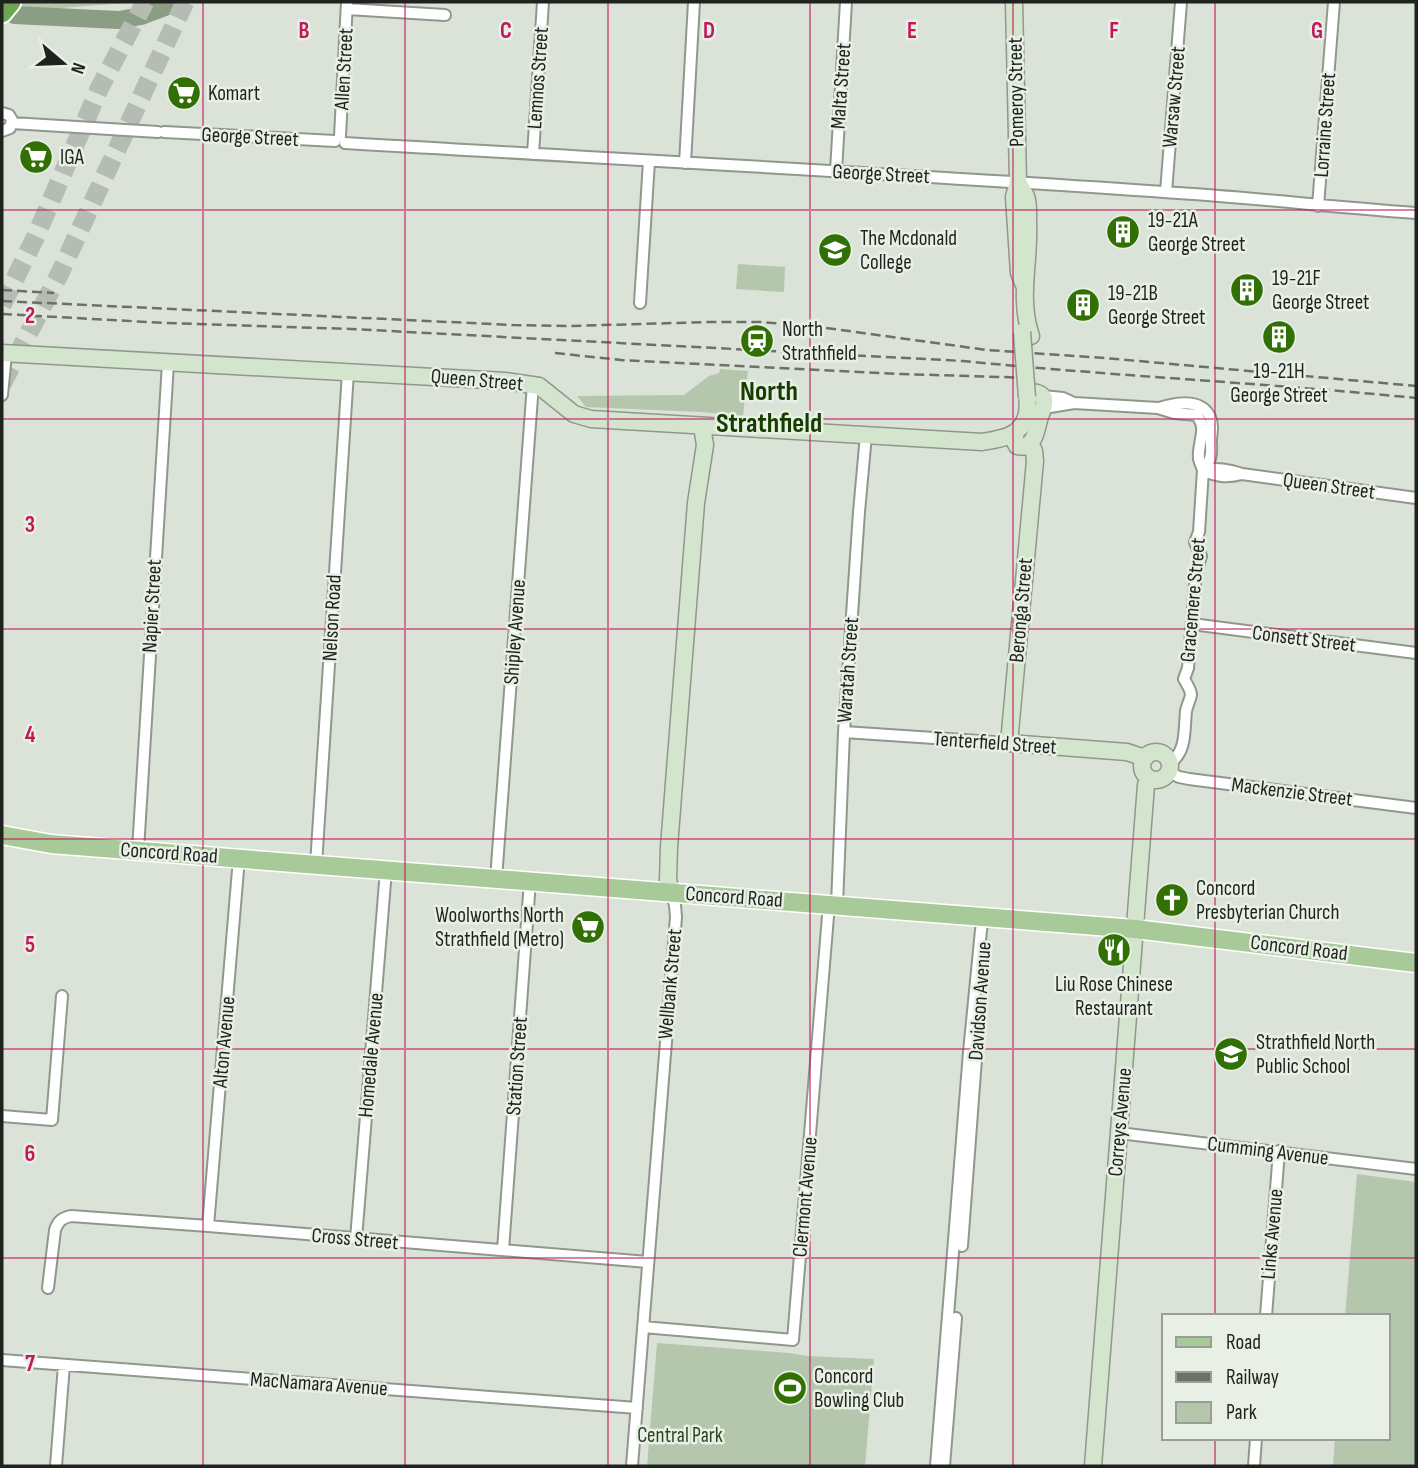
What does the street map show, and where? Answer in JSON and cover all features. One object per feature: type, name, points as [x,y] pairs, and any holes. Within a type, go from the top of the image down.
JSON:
[{"type":"highway","points":[[2,13],[11,2]]},
{"type":"main road","name":"Concord Road","points":[[2,835],[51,844],[1135,929],[1416,962]]},
{"type":"main road","name":"Concord Road","points":[[2,845],[51,844]]},
{"type":"street","name":"Lemnos Street","points":[[533,154],[543,2]]},
{"type":"street","points":[[685,163],[694,2]]},
{"type":"street","name":"Malta Street","points":[[836,170],[846,2]]},
{"type":"street","name":"Pomeroy Street","points":[[1014,2],[1018,182],[1014,200],[1018,273],[1024,285],[1026,329],[1038,397]]},
{"type":"street","name":"Warsaw Street","points":[[1166,192],[1181,2]]},
{"type":"street","name":"Lorraine Street","points":[[1318,206],[1334,2]]},
{"type":"street","points":[[347,5],[445,15]]},
{"type":"street","name":"Allen Street","points":[[340,140],[347,5]]},
{"type":"street","points":[[2,113],[9,115],[12,122],[10,128],[2,131]]},
{"type":"street","name":"George Street","points":[[12,122],[836,170],[1166,192],[1416,213]]},
{"type":"street","points":[[640,303],[649,161]]},
{"type":"street","points":[[2,395],[4,354]]},
{"type":"street","name":"Queen Street","points":[[4,354],[533,384],[540,386],[582,417],[982,442],[995,447],[1022,442]]},
{"type":"street","name":"Napier Street","points":[[138,850],[168,363]]},
{"type":"street","name":"Nelson Road","points":[[316,864],[348,372]]},
{"type":"street","name":"Shipley Avenue","points":[[496,879],[533,384]]},
{"type":"street","points":[[1022,442],[1027,416],[1038,397],[1063,398],[1074,403],[1158,408],[1199,418],[1203,427],[1199,459],[1203,470]]},
{"type":"street","name":"Wellbank Street","points":[[632,1466],[676,917],[668,880],[668,847],[696,503],[705,445],[699,426]]},
{"type":"street","name":"Wellbank Street","points":[[696,503],[695,458],[699,426]]},
{"type":"street","points":[[705,445],[720,426]]},
{"type":"street","name":"Waratah Street","points":[[833,905],[866,435]]},
{"type":"street","name":"Beronga Street","points":[[1009,744],[1035,461],[1034,451],[1022,442]]},
{"type":"street","name":"Queen Street","points":[[1203,470],[1216,468],[1416,498]]},
{"type":"street","name":"Gracemere Street","points":[[1170,768],[1181,749],[1186,707],[1191,696],[1184,679],[1188,668],[1196,573],[1201,556],[1195,542],[1199,532],[1203,470]]},
{"type":"street","name":"Consett Street","points":[[1192,624],[1416,653]]},
{"type":"street","name":"Tenterfield Street","points":[[844,732],[1127,752],[1145,758]]},
{"type":"street","points":[[1157,752],[1165,756],[1170,768],[1163,779],[1150,779],[1143,772],[1145,758],[1157,752]]},
{"type":"street","name":"Mackenzie Street","points":[[1170,768],[1179,778],[1416,808]]},
{"type":"street","name":"Correys Avenue","points":[[1093,1466],[1146,785],[1150,779]]},
{"type":"street","name":"Alton Avenue","points":[[208,1226],[239,858]]},
{"type":"street","name":"Homedale Avenue","points":[[356,1239],[386,870]]},
{"type":"street","name":"Station Street","points":[[503,1250],[530,881]]},
{"type":"street","name":"Clermont Avenue","points":[[643,1327],[793,1340],[833,905]]},
{"type":"street","name":"Davidson Avenue","points":[[936,1466],[970,1040],[984,917]]},
{"type":"street","name":"Davidson Avenue","points":[[944,1466],[981,997],[984,917]]},
{"type":"street","points":[[2,1116],[52,1120],[62,996]]},
{"type":"street","name":"Cumming Avenue","points":[[1119,1132],[1416,1169]]},
{"type":"street","name":"Links Avenue","points":[[1266,1314],[1279,1152]]},
{"type":"street","name":"Cross Street","points":[[48,1288],[57,1223],[71,1216],[648,1262]]},
{"type":"street","name":"MacNamara Avenue","points":[[2,1360],[637,1408]]},
{"type":"street","points":[[56,1466],[64,1365]]},
{"type":"street","points":[[1254,1466],[1256,1440]]},
{"type":"green space","points":[[19,2],[138,2],[11,12]]},
{"type":"green space","points":[[738,264],[785,267],[784,292],[736,289]]},
{"type":"green space","points":[[720,369],[748,371],[743,416],[586,407],[577,396],[684,395],[709,376],[719,373]]},
{"type":"green space","points":[[1357,1174],[1416,1182],[1416,1466],[1333,1466],[1335,1440],[1390,1440],[1390,1314],[1345,1314]]},
{"type":"green space","name":"Central Park","points":[[657,1343],[874,1359],[865,1466],[647,1466]]},
{"type":"waterway","points":[[14,15],[119,20],[141,16],[178,2]]},
{"type":"tunnel","points":[[2,305],[35,238],[100,87],[145,2]]},
{"type":"tunnel","points":[[2,384],[59,275],[185,2]]},
{"type":"railway","points":[[2,290],[54,293]]},
{"type":"railway","points":[[2,301],[513,325],[761,322],[819,327],[987,350],[1416,386]]},
{"type":"railway","points":[[2,314],[963,361],[1416,398]]},
{"type":"railway","points":[[555,353],[621,360],[1034,378]]},
{"type":"place","name":"Komart","points":[[184,93]]},
{"type":"place","name":"IGA","points":[[36,157]]},
{"type":"place","name":"19-21A George Street","points":[[1123,232]]},
{"type":"place","name":"The Mcdonald College","points":[[835,250]]},
{"type":"place","name":"19-21F George Street","points":[[1247,290]]},
{"type":"place","name":"19-21B George Street","points":[[1083,305]]},
{"type":"place","name":"19-21H George Street","points":[[1279,337]]},
{"type":"place","name":"North Strathfield","points":[[757,341]]},
{"type":"place","name":"Concord Presbyterian Church","points":[[1172,900]]},
{"type":"place","name":"Woolworths North Strathfield (Metro)","points":[[588,927]]},
{"type":"place","name":"Liu Rose Chinese Restaurant","points":[[1114,950]]},
{"type":"place","name":"Strathfield North Public School","points":[[1231,1054]]},
{"type":"place","name":"Concord Bowling Club","points":[[790,1388]]},
{"type":"district","name":"North Strathfield","points":[[769,407]]}]
